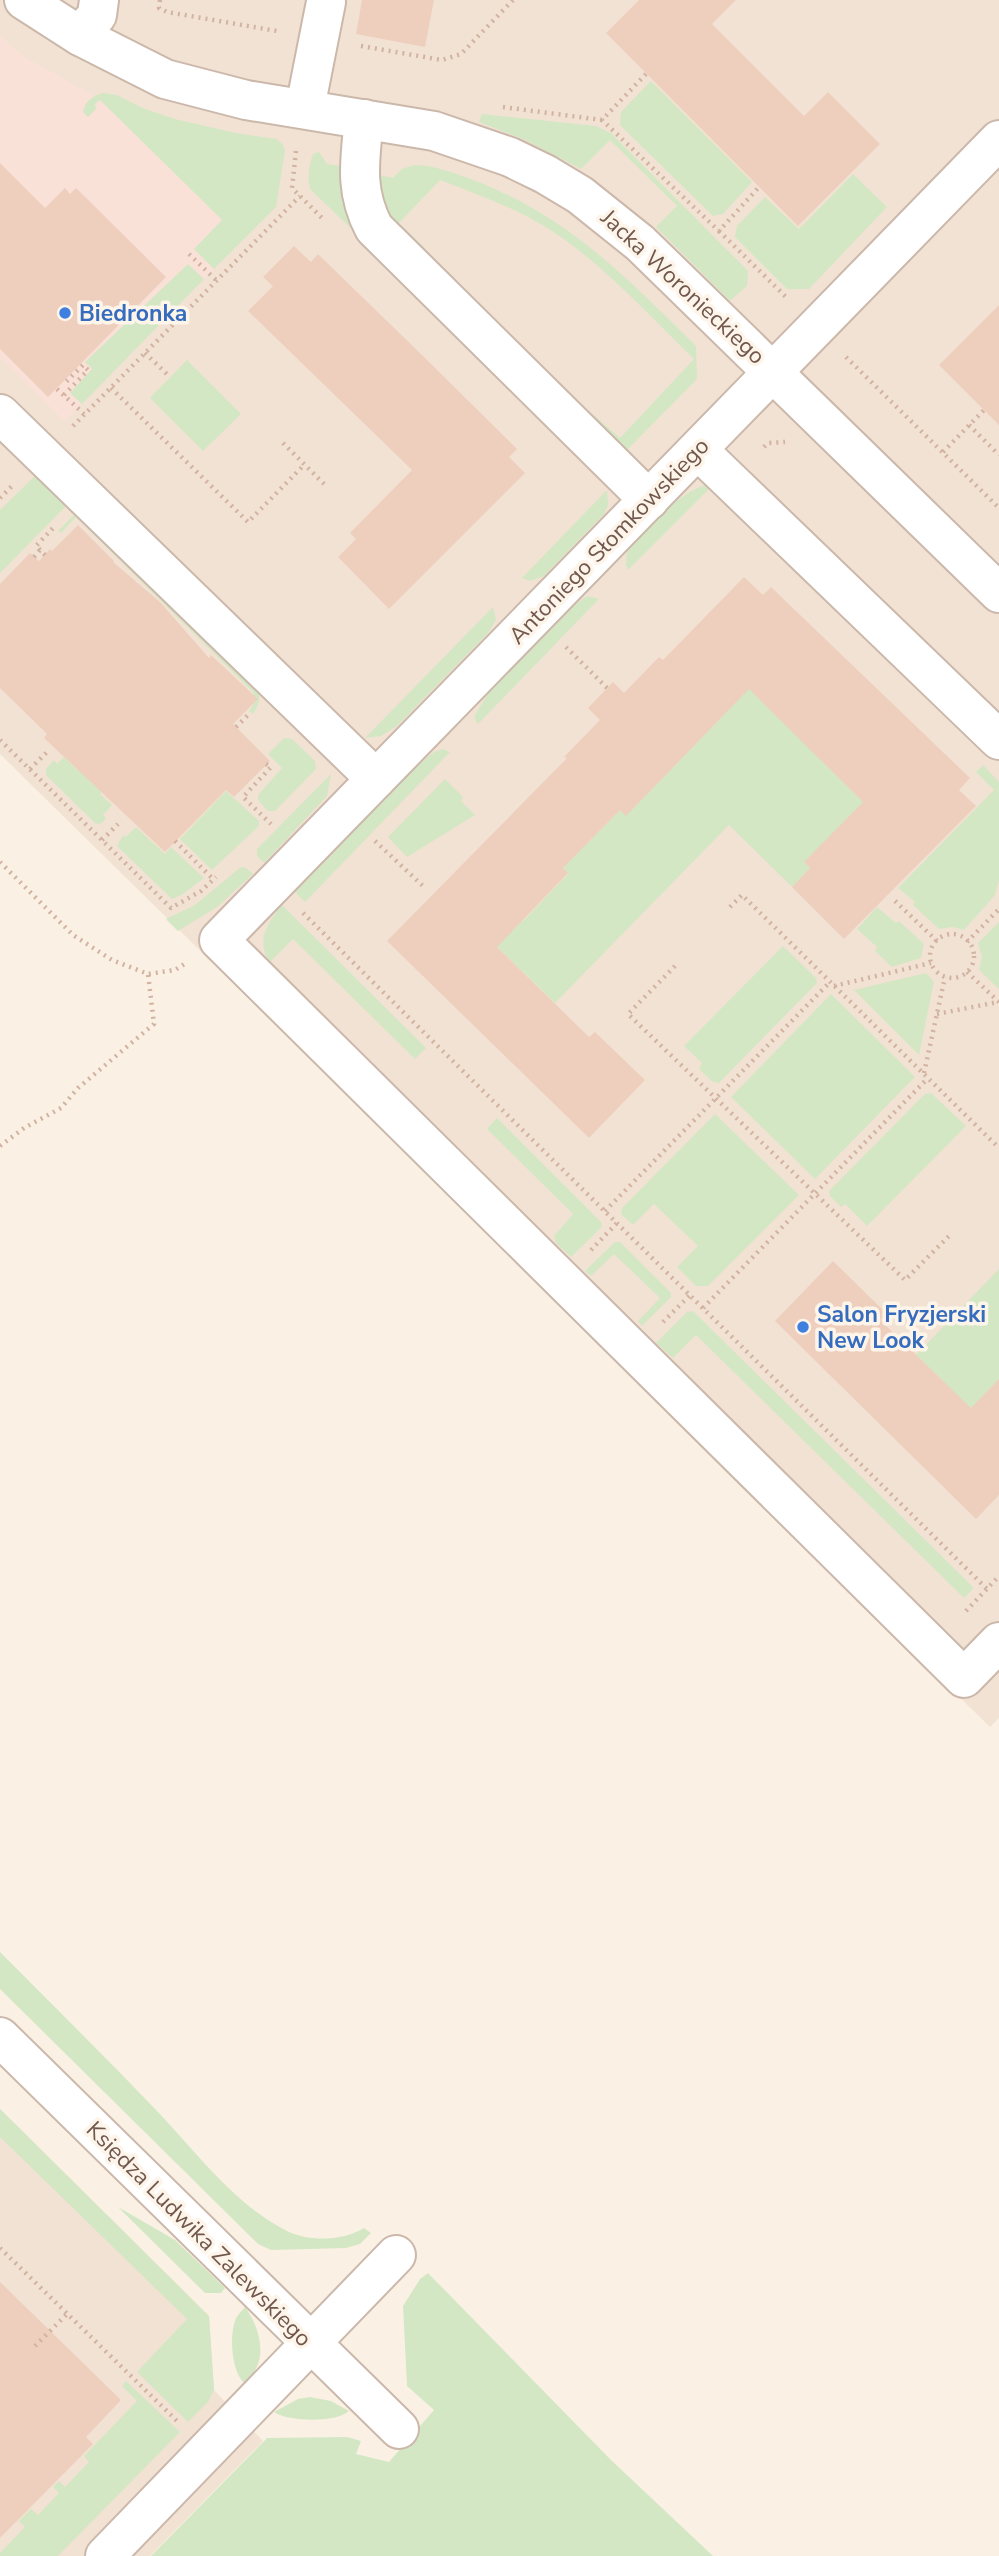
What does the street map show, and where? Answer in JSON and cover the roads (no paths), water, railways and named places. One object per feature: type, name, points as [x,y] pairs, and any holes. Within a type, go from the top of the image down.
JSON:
[{"type":"street","name":"Jacka Woronieckiego","points":[[24,0],[80,36],[165,79],[246,100],[434,131],[471,142],[545,174],[580,195],[640,243],[999,593]]},
{"type":"street","points":[[80,36],[97,15],[99,0]]},
{"type":"street","points":[[305,108],[326,2]]},
{"type":"street","points":[[364,119],[359,168],[360,192],[374,228],[649,500]]},
{"type":"street","name":"Antoniego Słomkowskiego","points":[[999,140],[219,940],[964,1678],[999,1642]]},
{"type":"street","points":[[0,414],[376,779]]},
{"type":"street","points":[[698,450],[999,740]]},
{"type":"street","name":"Księdza Ludwika Zalewskiego","points":[[0,2037],[399,2428]]},
{"type":"street","points":[[105,2556],[312,2345],[396,2255]]},
{"type":"place","name":"Biedronka","points":[[65,313]]},
{"type":"place","name":"Salon Fryzjerski New Look","points":[[803,1327]]}]
